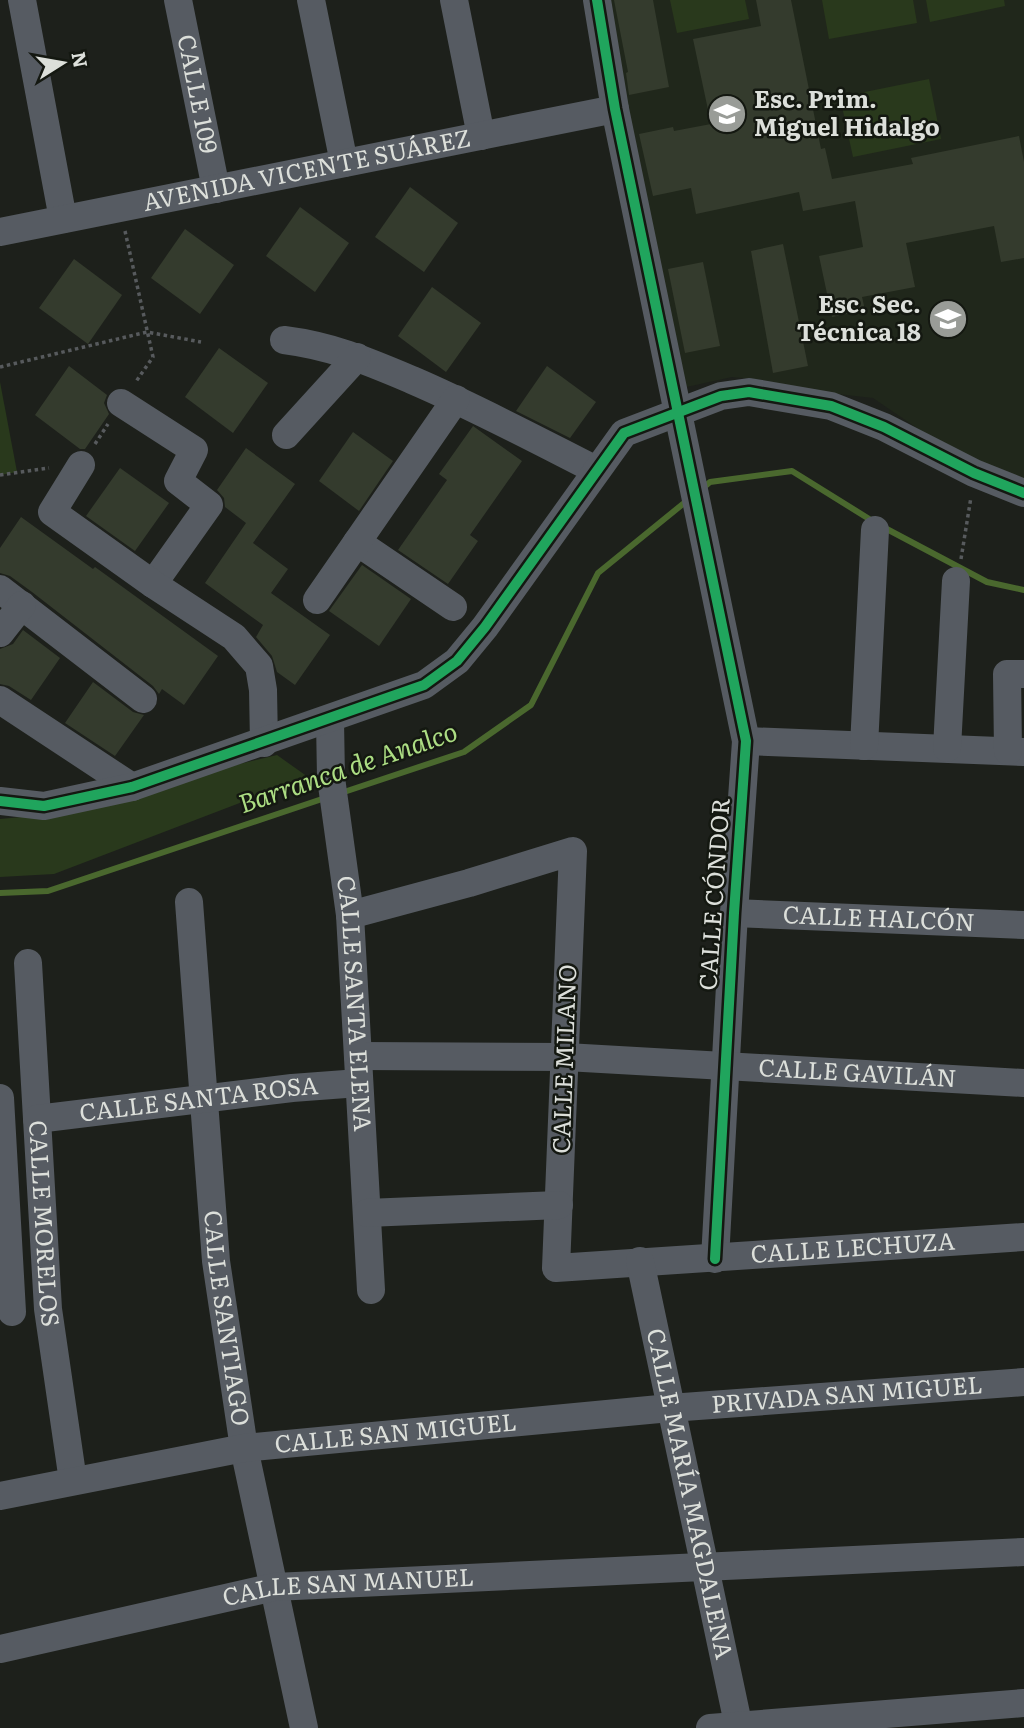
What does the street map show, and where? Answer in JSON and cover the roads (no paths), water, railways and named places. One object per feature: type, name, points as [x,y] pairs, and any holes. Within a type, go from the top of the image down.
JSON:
[{"type":"street","points":[[22,0],[63,219]]},
{"type":"street","name":"CALLE 109","points":[[178,0],[216,189]]},
{"type":"street","points":[[311,0],[344,163]]},
{"type":"street","points":[[454,0],[481,136]]},
{"type":"street","name":"CALLE CÓNDOR","points":[[597,0],[615,109],[746,741],[715,1259]]},
{"type":"street","name":"AVENIDA VICENTE SUÁREZ","points":[[0,232],[615,109]]},
{"type":"street","points":[[284,340],[318,344],[358,357],[456,399],[596,470]]},
{"type":"street","points":[[286,435],[358,357]]},
{"type":"street","points":[[0,801],[44,806],[132,787],[424,685],[457,661],[485,627],[624,433],[721,396],[749,392],[831,405],[884,427],[974,473],[1024,493]]},
{"type":"street","points":[[317,600],[456,399]]},
{"type":"street","points":[[121,403],[194,450],[178,481],[209,505],[153,584]]},
{"type":"street","points":[[81,465],[52,512],[153,584],[234,637],[260,666],[264,743]]},
{"type":"street","points":[[864,746],[875,530]]},
{"type":"street","points":[[357,542],[453,607]]},
{"type":"street","points":[[947,748],[957,581]]},
{"type":"street","points":[[0,633],[11,597],[143,699]]},
{"type":"street","points":[[746,741],[1016,751],[1007,674],[1024,674]]},
{"type":"street","points":[[0,700],[132,787]]},
{"type":"street","name":"CALLE SANTA ELENA","points":[[330,720],[331,778],[350,915],[371,1290]]},
{"type":"street","name":"CALLE MILANO","points":[[350,915],[573,851],[556,1268]]},
{"type":"street","name":"CALLE SANTIAGO","points":[[189,902],[216,1261],[244,1448],[304,1728]]},
{"type":"street","name":"CALLE HALCÓN","points":[[734,913],[1024,925]]},
{"type":"street","name":"CALLE MORELOS","points":[[28,963],[48,1309],[73,1481]]},
{"type":"street","name":"CALLE GAVILÁN","points":[[566,1057],[1024,1083]]},
{"type":"street","name":"CALLE SANTA ROSA","points":[[37,1119],[292,1088],[359,1070],[566,1057]]},
{"type":"street","points":[[0,1098],[6,1312],[48,1309]]},
{"type":"street","points":[[367,1213],[559,1205]]},
{"type":"street","name":"CALLE LECHUZA","points":[[556,1268],[1024,1237]]},
{"type":"street","name":"CALLE MARÍA MAGDALENA","points":[[640,1261],[735,1728]]},
{"type":"street","name":"PRIVADA SAN MIGUEL","points":[[670,1408],[1024,1381]]},
{"type":"street","name":"CALLE SAN MIGUEL","points":[[0,1496],[244,1448],[670,1408]]},
{"type":"street","name":"CALLE SAN MANUEL","points":[[0,1649],[274,1587],[1024,1552]]},
{"type":"street","points":[[710,1728],[1024,1703]]},
{"type":"waterway","name":"Barranca de Analco","points":[[703,488],[710,482],[792,471],[874,522]]},
{"type":"waterway","name":"Barranca de Analco","points":[[341,793],[464,752],[531,705],[598,573],[689,499]]},
{"type":"waterway","name":"Barranca de Analco","points":[[883,527],[987,582],[1024,590]]},
{"type":"waterway","name":"Barranca de Analco","points":[[0,893],[48,891],[328,797]]},
{"type":"place","name":"Esc. Prim. Miguel Hidalgo","points":[[727,114]]},
{"type":"place","name":"Esc. Sec. Técnica 18","points":[[948,319]]}]
